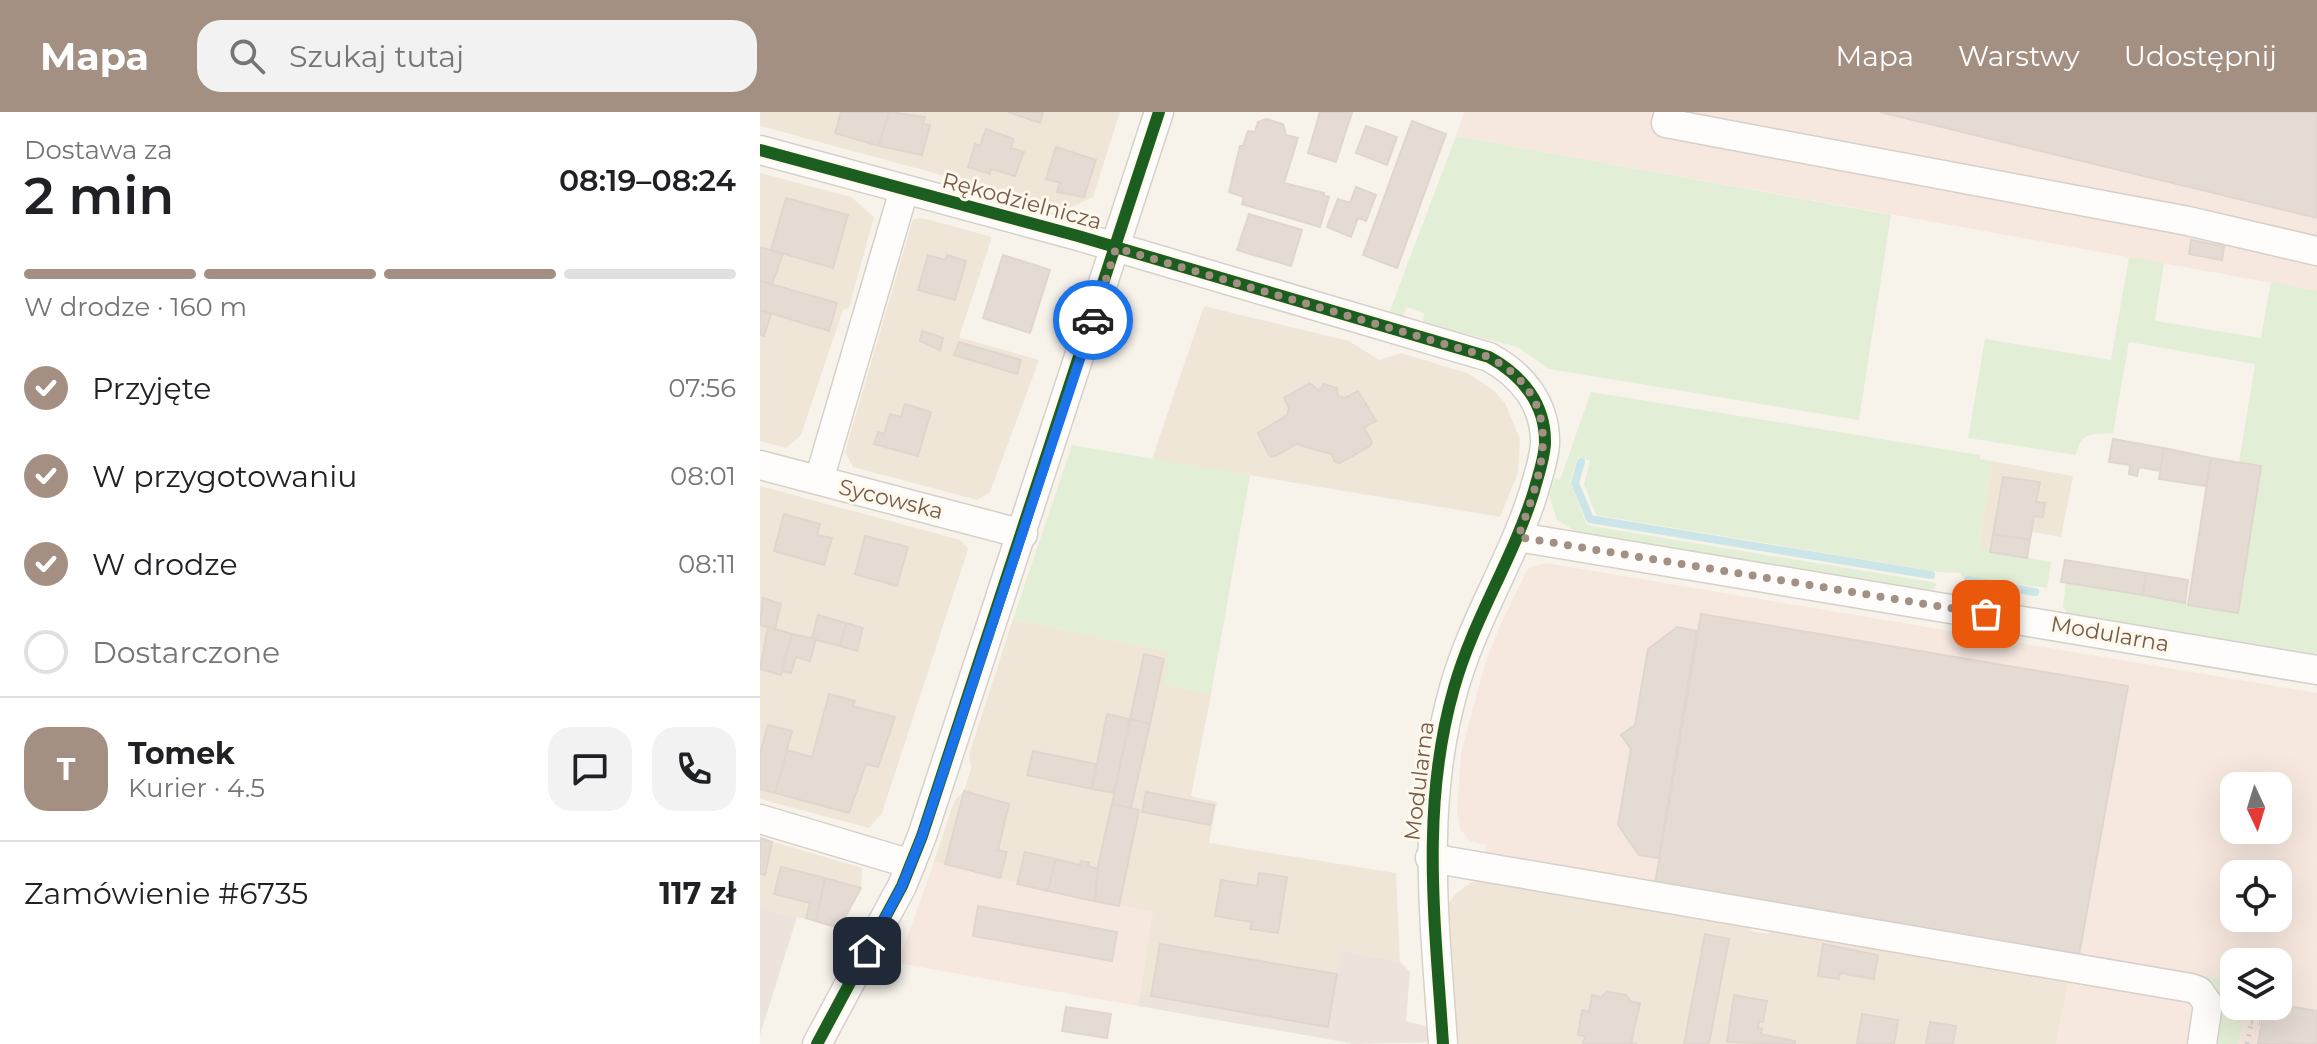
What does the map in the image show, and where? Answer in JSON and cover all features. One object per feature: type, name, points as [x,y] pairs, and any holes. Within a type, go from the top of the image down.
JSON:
[{"type":"street","points":[[817,1044],[911,864],[1023,534],[1159,112]]},
{"type":"street","points":[[1669,112],[1666,123],[2188,221],[2317,251]]},
{"type":"street","name":"Rękodzielnicza","points":[[760,150],[1116,248],[1489,357],[1508,368],[1532,394],[1545,435],[1542,462],[1518,537]]},
{"type":"street","points":[[819,480],[904,190]]},
{"type":"street","name":"Sycowska","points":[[760,465],[1023,534]]},
{"type":"street","name":"Modularna","points":[[1443,1044],[1430,858],[1439,755],[1454,687],[1518,537],[2317,670]]},
{"type":"street","points":[[760,819],[911,864]]},
{"type":"street","points":[[1430,858],[2191,988],[2199,991],[2208,1004],[2202,1044]]},
{"type":"path","points":[[2249,1044],[2251,1022],[2260,1023]]},
{"type":"shaded area","points":[[760,112],[1120,112],[1093,197],[1067,209],[760,126]]},
{"type":"shaded area","points":[[1464,112],[2317,112],[2317,291],[1456,136]]},
{"type":"shaded area","points":[[760,173],[851,197],[874,217],[849,308],[843,310],[801,435],[786,448],[760,441]]},
{"type":"shaded area","points":[[923,218],[992,237],[959,337],[1039,360],[990,492],[977,500],[853,467],[845,452],[913,219]]},
{"type":"shaded area","points":[[1204,306],[1349,341],[1379,360],[1401,353],[1467,373],[1492,389],[1505,403],[1520,439],[1518,473],[1500,517],[1152,459]]},
{"type":"shaded area","points":[[1992,461],[2073,476],[2061,537],[2032,532],[2027,558],[1978,550]]},
{"type":"shaded area","points":[[760,486],[961,540],[968,549],[882,813],[869,828],[760,799]]},
{"type":"shaded area","points":[[1546,563],[2317,693],[2317,1044],[2056,1044],[2069,980],[2191,988],[2194,974],[1485,856],[1486,845],[1470,841],[1460,829],[1457,811],[1461,752],[1485,664],[1529,568]]},
{"type":"shaded area","points":[[1013,619],[1169,652],[1164,684],[1211,694],[1191,796],[1217,802],[1209,843],[1396,873],[1400,962],[1341,950],[1337,974],[1151,996],[1140,994],[1152,912],[1048,891],[934,862],[954,801],[964,791],[971,768],[969,754]]},
{"type":"shaded area","points":[[760,838],[862,868],[861,888],[839,928],[760,907]]},
{"type":"shaded area","points":[[934,862],[1048,891],[1153,912],[1138,1006],[898,963]]},
{"type":"shaded area","points":[[1489,881],[1747,925],[1752,931],[1768,934],[1772,929],[1878,946],[1901,955],[1903,950],[2069,980],[2056,1044],[1458,1044],[1449,903],[1456,893],[1472,882]]},
{"type":"shaded area","points":[[760,907],[797,917],[760,1035]]},
{"type":"shaded area","points":[[1160,944],[1336,974],[1341,950],[1400,962],[1410,972],[1406,1021],[1425,1026],[1431,1034],[1431,1042],[1355,1044],[1138,1006],[1140,994],[1151,995]]},
{"type":"green space","points":[[1456,136],[1891,215],[1859,420],[1549,369],[1518,347],[1423,323],[1424,313],[1407,307],[1402,318],[1389,313]]},
{"type":"green space","points":[[2129,257],[2164,263],[2155,321],[2261,338],[2271,282],[2317,291],[2317,658],[2068,614],[2063,607],[2066,582],[2238,612],[2261,467],[2239,462],[2255,364],[2129,342],[2113,433],[2088,435],[2081,441],[2076,455],[1968,438],[1985,339],[2111,360]]},
{"type":"green space","points":[[1591,392],[1980,455],[1980,459],[1992,461],[1978,549],[2051,562],[2047,588],[1962,577],[1961,573],[1939,572],[1596,515],[1584,484],[1590,461],[1578,457],[1570,482],[1586,523],[1591,526],[1937,583],[1934,589],[1929,590],[1577,532],[1557,520],[1549,495],[1555,478],[1560,480]]},
{"type":"green space","points":[[1072,445],[1250,475],[1211,694],[1164,684],[1168,652],[1013,619]]},
{"type":"green space","points":[[2194,974],[2220,979],[2220,999],[2214,987]]},
{"type":"green space","points":[[2220,1017],[2220,1020],[2243,1020],[2238,1044],[2215,1044]]},
{"type":"building","points":[[841,112],[889,112],[879,146],[835,133]]},
{"type":"building","points":[[889,112],[925,117],[923,124],[930,125],[922,155],[879,146]]},
{"type":"building","points":[[1008,112],[1043,112],[1040,123]]},
{"type":"building","points":[[1320,112],[1352,112],[1336,162],[1308,153]]},
{"type":"building","points":[[1880,112],[2317,112],[2317,218]]},
{"type":"building","points":[[1266,119],[1283,124],[1286,135],[1298,138],[1284,183],[1329,197],[1320,227],[1242,204],[1244,197],[1229,192],[1240,146],[1243,146],[1248,131],[1255,132],[1258,122]]},
{"type":"building","points":[[1412,121],[1446,134],[1397,268],[1363,255]]},
{"type":"building","points":[[1366,126],[1397,137],[1387,165],[1356,153]]},
{"type":"building","points":[[986,129],[1014,139],[1011,148],[1024,152],[1015,176],[991,169],[990,174],[968,167],[975,144],[980,146]]},
{"type":"building","points":[[1056,147],[1096,160],[1084,197],[1057,192],[1060,183],[1046,179]]},
{"type":"building","points":[[1356,187],[1376,195],[1366,221],[1358,218],[1351,237],[1327,227],[1338,199],[1350,203]]},
{"type":"building","points":[[786,198],[848,215],[833,268],[771,250]]},
{"type":"building","points":[[1249,214],[1302,230],[1291,266],[1237,250]]},
{"type":"building","points":[[2191,240],[2224,246],[2222,260],[2189,254]]},
{"type":"building","points":[[760,247],[783,254],[772,284],[760,281]]},
{"type":"building","points":[[928,255],[945,260],[947,255],[966,261],[955,300],[918,290]]},
{"type":"building","points":[[1003,255],[1050,270],[1030,333],[983,318]]},
{"type":"building","points":[[760,281],[837,303],[829,331],[760,310]]},
{"type":"building","points":[[760,310],[771,314],[764,336],[760,335]]},
{"type":"building","points":[[922,331],[943,338],[940,350],[920,341]]},
{"type":"building","points":[[959,342],[1021,360],[1017,374],[954,355]]},
{"type":"building","points":[[1310,383],[1319,391],[1324,384],[1337,388],[1338,396],[1345,398],[1358,391],[1376,421],[1364,428],[1372,442],[1370,446],[1340,463],[1335,462],[1331,454],[1296,444],[1274,457],[1269,455],[1258,433],[1287,415],[1289,408],[1284,398]]},
{"type":"building","points":[[905,404],[931,412],[918,456],[874,444],[878,432],[884,434],[890,414],[901,417]]},
{"type":"building","points":[[2113,439],[2164,448],[2161,471],[2139,467],[2137,476],[2129,474],[2130,465],[2109,462]]},
{"type":"building","points":[[2164,448],[2211,458],[2206,486],[2159,479]]},
{"type":"building","points":[[2211,458],[2261,466],[2238,613],[2188,605]]},
{"type":"building","points":[[2003,477],[2040,482],[2036,502],[2045,503],[2043,517],[2034,516],[2030,540],[1993,534]]},
{"type":"building","points":[[784,514],[820,524],[817,535],[832,538],[824,565],[774,551]]},
{"type":"building","points":[[1993,534],[2030,540],[2027,558],[1990,552]]},
{"type":"building","points":[[865,536],[908,547],[897,586],[855,574]]},
{"type":"building","points":[[2065,560],[2146,573],[2143,595],[2061,582]]},
{"type":"building","points":[[2146,573],[2188,580],[2185,603],[2143,595]]},
{"type":"building","points":[[763,598],[781,604],[775,629],[760,625]]},
{"type":"building","points":[[1701,614],[2128,686],[2079,955],[1655,884]]},
{"type":"building","points":[[818,615],[846,623],[840,646],[812,639]]},
{"type":"building","points":[[846,623],[863,628],[857,651],[840,646]]},
{"type":"building","points":[[768,627],[792,634],[781,675],[760,669]]},
{"type":"building","points":[[1677,627],[1697,631],[1659,858],[1639,855],[1618,825],[1631,749],[1621,735],[1635,725],[1648,649]]},
{"type":"building","points":[[792,634],[816,639],[810,661],[796,657],[791,673],[782,671]]},
{"type":"building","points":[[1144,654],[1164,659],[1150,724],[1130,719]]},
{"type":"building","points":[[829,694],[855,701],[853,706],[895,717],[878,767],[866,764],[849,813],[775,793],[787,750],[812,757]]},
{"type":"building","points":[[1107,714],[1130,719],[1114,793],[1092,789]]},
{"type":"building","points":[[1130,719],[1150,724],[1131,808],[1112,804]]},
{"type":"building","points":[[768,725],[792,731],[775,793],[760,789],[760,753]]},
{"type":"building","points":[[1033,751],[1096,764],[1092,789],[1027,775]]},
{"type":"building","points":[[964,791],[1009,804],[998,850],[1007,852],[1000,878],[945,864]]},
{"type":"building","points":[[1146,792],[1214,805],[1210,825],[1142,812]]},
{"type":"building","points":[[1112,804],[1139,810],[1119,906],[1094,901],[1097,884],[1094,883]]},
{"type":"building","points":[[760,838],[772,842],[765,875],[760,874]]},
{"type":"building","points":[[1025,852],[1056,859],[1048,891],[1017,884]]},
{"type":"building","points":[[1056,859],[1080,865],[1081,861],[1089,862],[1088,866],[1098,869],[1094,901],[1048,891]]},
{"type":"building","points":[[781,867],[825,878],[816,921],[806,918],[810,903],[774,894]]},
{"type":"building","points":[[1259,873],[1287,877],[1278,933],[1250,929],[1252,922],[1215,916],[1221,880],[1257,886]]},
{"type":"building","points":[[825,878],[861,888],[839,928],[816,921]]},
{"type":"building","points":[[978,906],[1117,932],[1112,961],[973,936]]},
{"type":"building","points":[[1705,934],[1729,939],[1709,1044],[1684,1044]]},
{"type":"building","points":[[1160,944],[1337,974],[1328,1027],[1151,996]]},
{"type":"building","points":[[1823,944],[1878,955],[1874,979],[1840,973],[1839,979],[1818,976]]},
{"type":"building","points":[[1607,992],[1626,995],[1631,1002],[1640,1003],[1631,1043],[1637,1044],[1583,1044],[1585,1036],[1578,1035],[1582,1010],[1589,1012],[1592,995],[1601,997]]},
{"type":"building","points":[[1734,995],[1767,1001],[1763,1022],[1759,1021],[1761,1034],[1795,1041],[1795,1044],[1727,1042]]},
{"type":"building","points":[[1066,1007],[1111,1014],[1107,1038],[1062,1031]]},
{"type":"building","points":[[2292,1007],[2317,1011],[2317,1044],[2258,1044],[2262,1020],[2292,1020]]},
{"type":"building","points":[[1862,1014],[1898,1020],[1894,1044],[1857,1044]]},
{"type":"building","points":[[1930,1022],[1956,1026],[1953,1044],[1926,1044]]},
{"type":"waterway","points":[[1581,462],[1575,483],[1590,519],[1931,575]]},
{"type":"waterway","points":[[1968,580],[2035,592]]},
{"type":"cycle path","points":[[817,1044],[902,886],[922,836],[1159,112]]},
{"type":"cycle path","points":[[760,150],[1078,236],[1489,357],[1512,373],[1530,392],[1544,430],[1542,462],[1525,516],[1462,663],[1443,732],[1433,821],[1434,909],[1443,1044]]},
{"type":"way so far","points":[[1093,320],[1116,248],[1489,357],[1508,368],[1532,394],[1545,435],[1542,462],[1518,537],[1986,614]]},
{"type":"route","points":[[867,951],[902,886],[922,836],[1093,320]]}]
